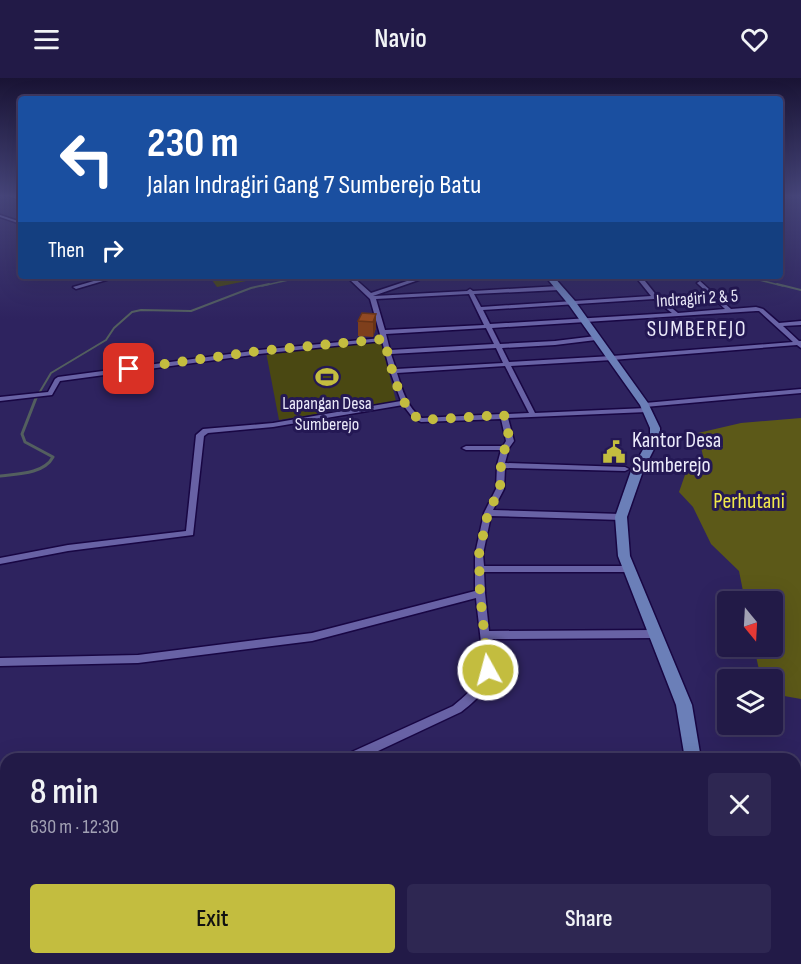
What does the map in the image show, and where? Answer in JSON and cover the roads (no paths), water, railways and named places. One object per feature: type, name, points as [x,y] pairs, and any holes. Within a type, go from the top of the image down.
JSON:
[{"type":"street","points":[[76,287],[106,279]]},
{"type":"street","points":[[352,279],[372,296],[404,403],[421,420],[646,407],[801,391]]},
{"type":"street","points":[[372,296],[419,279]]},
{"type":"street","points":[[552,279],[646,407],[655,428],[655,437],[637,471],[621,518],[621,544],[628,569],[684,705],[692,753]]},
{"type":"street","points":[[640,279],[655,297],[676,314]]},
{"type":"street","points":[[700,283],[729,310]]},
{"type":"street","points":[[372,296],[559,288]]},
{"type":"street","points":[[470,291],[532,413]]},
{"type":"street","points":[[478,309],[655,297]]},
{"type":"street","name":"Indragiri 2 & 5","points":[[22,397],[52,393],[58,379],[383,335],[487,325],[759,309],[800,344]]},
{"type":"street","points":[[777,325],[801,323]]},
{"type":"street","points":[[387,352],[596,338]]},
{"type":"street","points":[[393,371],[800,344]]},
{"type":"street","points":[[0,399],[22,397]]},
{"type":"street","points":[[0,561],[68,548],[190,533],[200,435],[206,430],[273,425],[404,403]]},
{"type":"street","points":[[362,753],[457,709],[473,697],[484,682],[488,670],[480,593],[479,554],[488,513],[500,489],[501,465],[505,448],[510,441],[504,415]]},
{"type":"street","points":[[466,448],[505,448]]},
{"type":"street","points":[[501,465],[625,469]]},
{"type":"street","points":[[488,513],[621,518]]},
{"type":"street","points":[[479,569],[628,569]]},
{"type":"street","points":[[0,662],[138,659],[312,637],[480,593]]},
{"type":"street","points":[[484,635],[654,634]]},
{"type":"waterway","points":[[262,286],[293,279]]},
{"type":"waterway","points":[[756,279],[783,286]]},
{"type":"waterway","points":[[36,399],[51,373],[106,340],[114,328],[132,312],[141,310],[191,311],[251,288],[269,284]]},
{"type":"waterway","points":[[777,284],[801,290]]},
{"type":"waterway","points":[[0,476],[37,470],[49,463],[53,457],[25,442],[22,434],[36,399]]},
{"type":"place","name":"Lapangan Desa Sumberejo","points":[[327,377]]},
{"type":"place","name":"Kantor Desa Sumberejo","points":[[614,452]]},
{"type":"district","name":"SUMBEREJO","points":[[697,328]]},
{"type":"park label","name":"Perhutani","points":[[749,500]]}]
